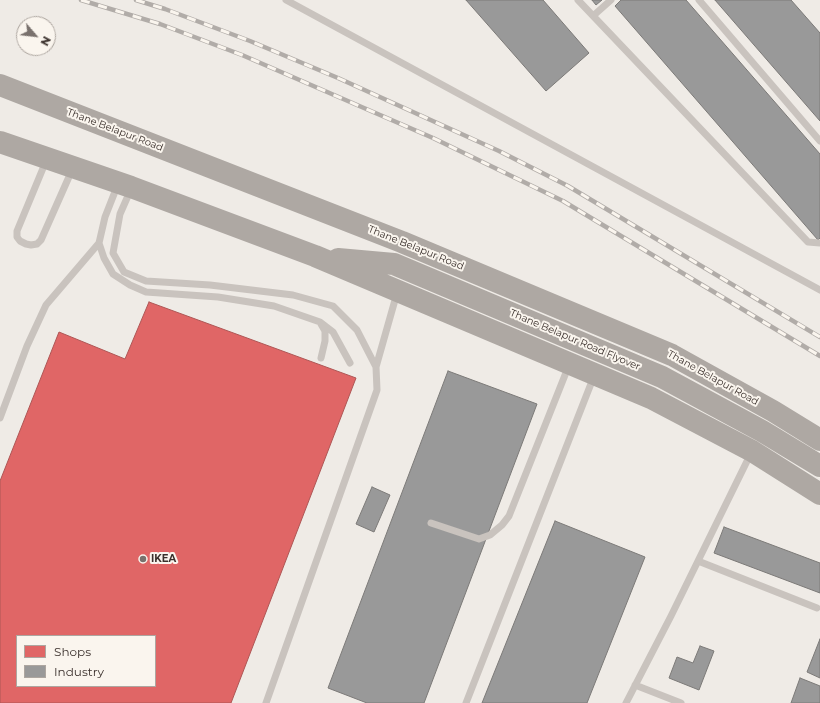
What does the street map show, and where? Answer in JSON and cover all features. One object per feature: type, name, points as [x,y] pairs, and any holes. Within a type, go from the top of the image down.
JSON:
[{"type":"main road","name":"Thane Belapur Road","points":[[0,85],[402,242],[672,355],[773,411],[820,440]]},
{"type":"main road","points":[[0,142],[125,184],[315,256],[570,363],[651,398],[752,451],[820,494]]},
{"type":"main road","name":"Thane Belapur Road Flyover","points":[[315,256],[394,264],[662,377],[762,431],[820,466]]},
{"type":"lane","points":[[286,0],[820,290]]},
{"type":"lane","points":[[578,0],[808,242],[820,243]]},
{"type":"lane","points":[[593,16],[611,0]]},
{"type":"lane","points":[[699,0],[820,141]]},
{"type":"lane","points":[[47,157],[17,231],[16,237],[26,244],[37,244],[41,240],[74,166]]},
{"type":"lane","points":[[0,418],[28,346],[46,305],[99,243],[105,217],[125,184]]},
{"type":"lane","points":[[125,184],[113,253],[124,272],[146,282],[210,285],[286,294],[332,306],[358,330],[376,367]]},
{"type":"lane","points":[[99,243],[104,258],[113,274],[130,285],[146,292],[218,297],[274,306],[320,322],[333,332],[350,363]]},
{"type":"lane","points":[[266,703],[377,390],[376,367],[397,291]]},
{"type":"lane","points":[[320,322],[325,331],[325,341],[321,358]]},
{"type":"lane","points":[[431,523],[479,539],[490,535],[502,525],[509,516],[570,363]]},
{"type":"lane","points":[[466,703],[595,374]]},
{"type":"lane","points":[[626,703],[752,451]]},
{"type":"lane","points":[[698,560],[817,608]]},
{"type":"lane","points":[[635,685],[680,703]]},
{"type":"building: Shops","name":"IKEA","points":[[149,302],[356,378],[231,703],[0,703],[0,481],[59,332],[125,359]]},
{"type":"building: Industry","points":[[466,0],[543,0],[589,53],[546,91]]},
{"type":"building: Industry","points":[[592,0],[602,0],[596,5]]},
{"type":"building: Industry","points":[[621,0],[686,0],[820,154],[820,238],[818,240],[615,6]]},
{"type":"building: Industry","points":[[715,0],[791,0],[820,33],[820,121]]},
{"type":"building: Industry","points":[[448,371],[537,404],[424,703],[367,703],[328,688]]},
{"type":"building: Industry","points":[[372,487],[390,495],[374,532],[356,524]]},
{"type":"building: Industry","points":[[555,521],[645,557],[587,703],[482,703]]},
{"type":"building: Industry","points":[[724,527],[820,563],[820,593],[714,553]]},
{"type":"building: Industry","points":[[820,639],[820,678],[807,672]]},
{"type":"building: Industry","points":[[700,646],[714,651],[699,690],[669,678],[677,657],[693,663]]},
{"type":"building: Industry","points":[[800,678],[820,686],[820,703],[791,703]]},
{"type":"railway","points":[[81,0],[160,24],[242,55],[433,138],[563,201],[820,356]]},
{"type":"railway","points":[[136,0],[165,9],[250,41],[338,78],[499,151],[568,186],[820,337]]},
{"type":"place","name":"IKEA","points":[[143,559]]}]
